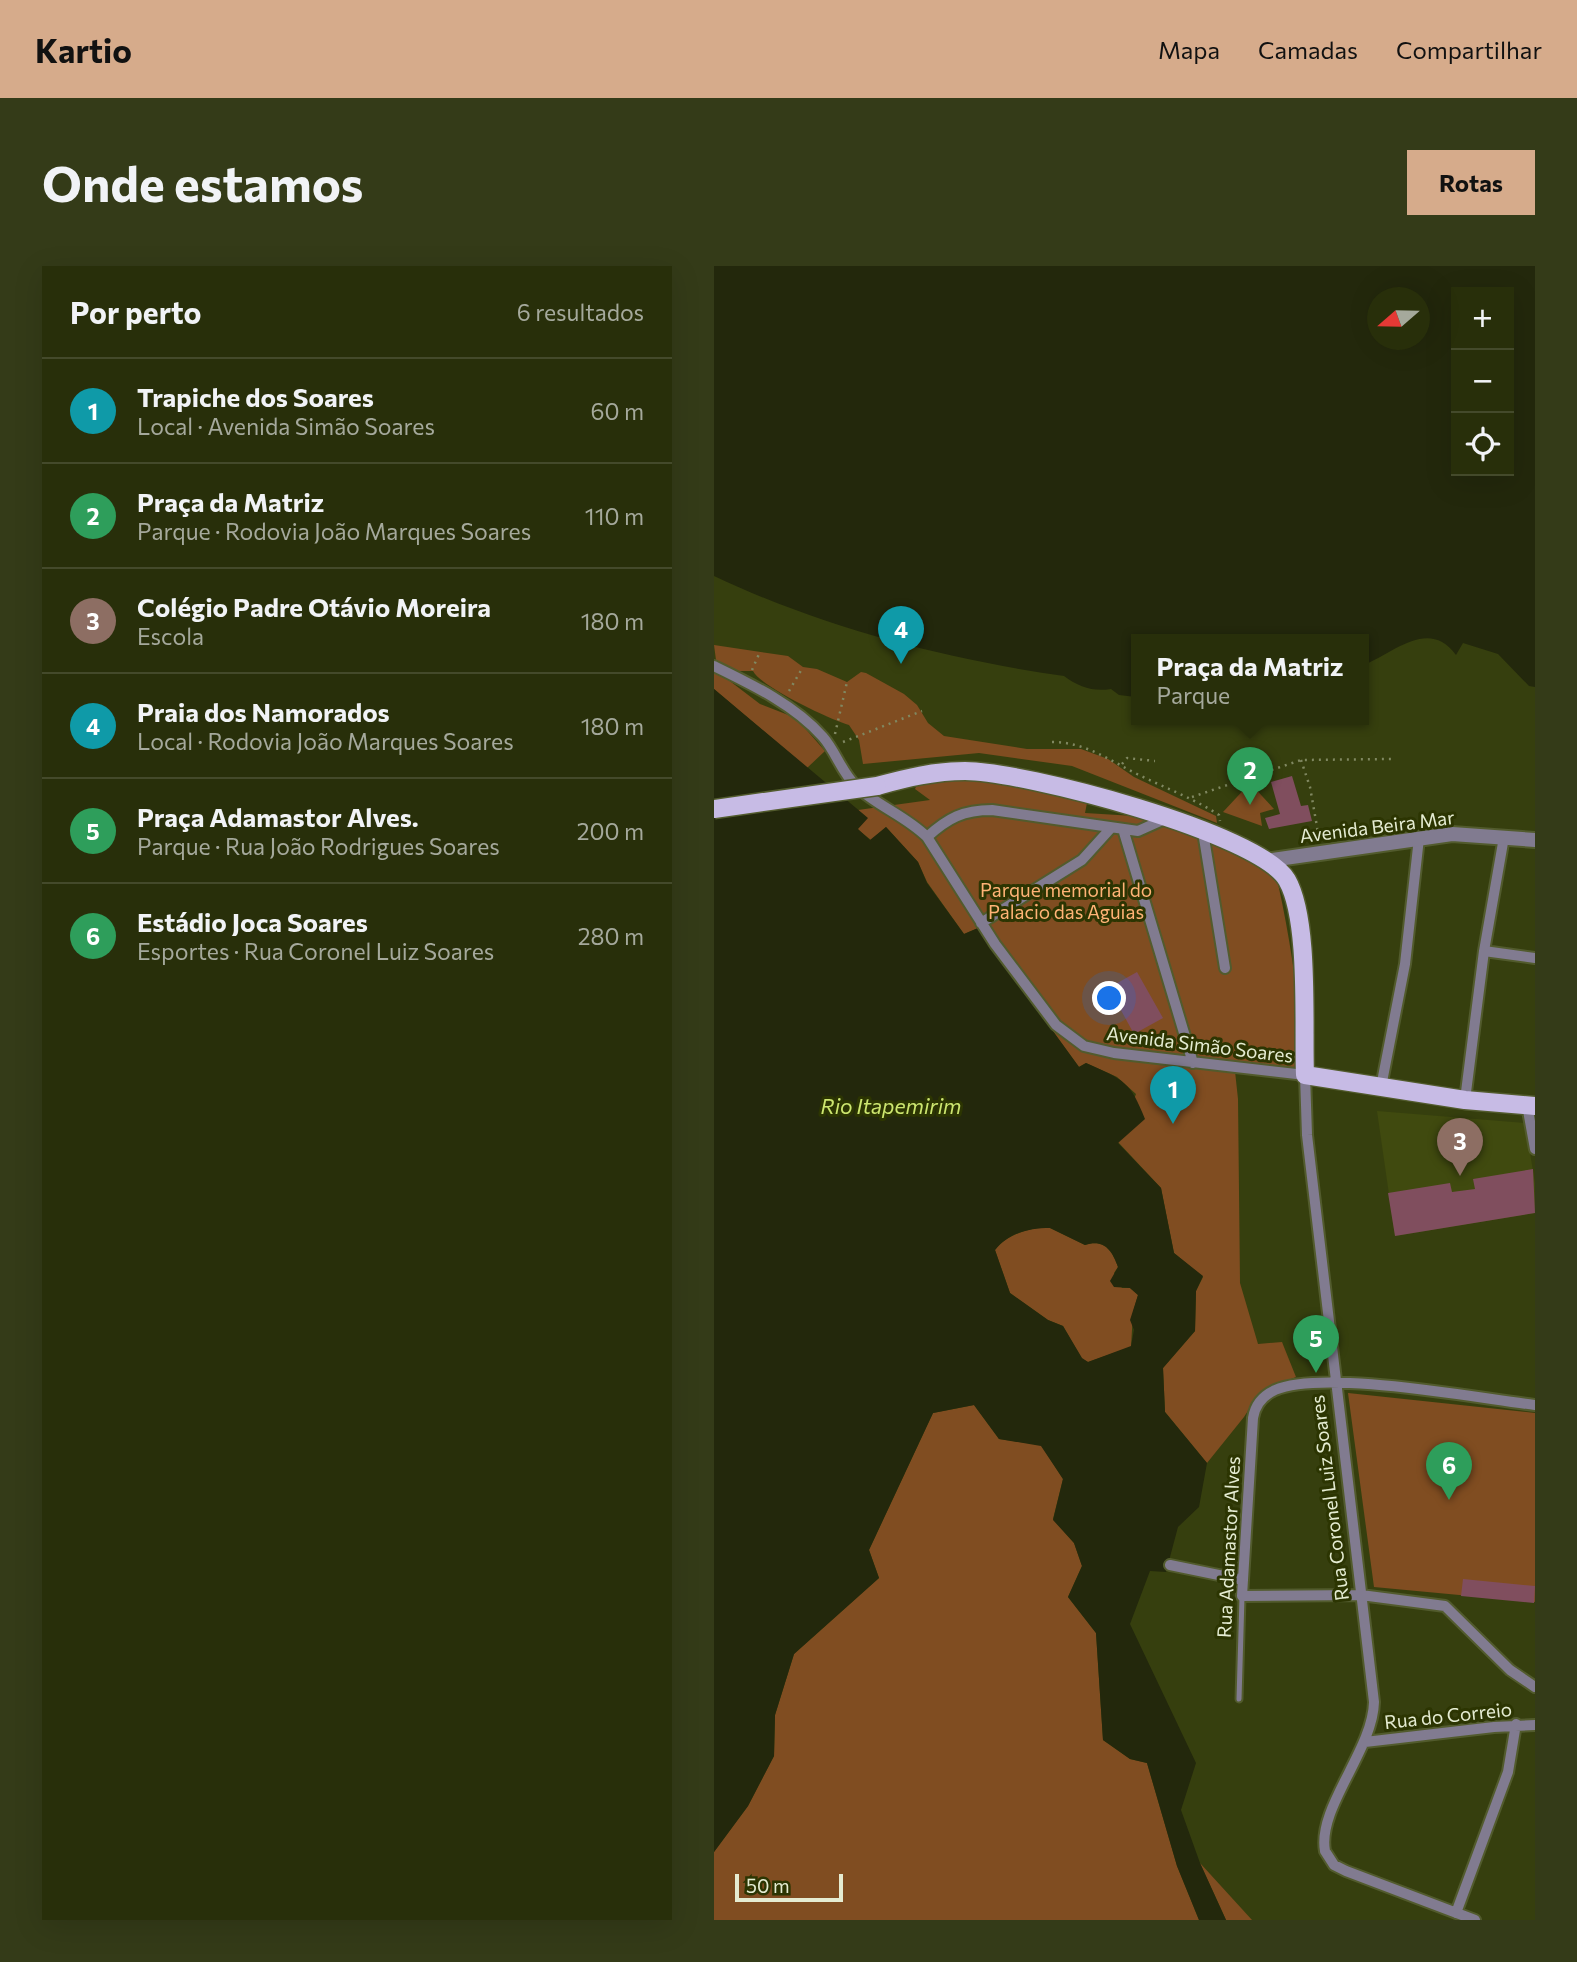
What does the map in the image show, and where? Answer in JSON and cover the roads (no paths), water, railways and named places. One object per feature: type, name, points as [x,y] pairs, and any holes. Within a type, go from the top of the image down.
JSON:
[{"type":"main road","name":"Rua Coronel Luiz Soares","points":[[714,809],[877,786],[931,774],[966,771],[1002,774],[1087,791],[1222,839],[1265,861],[1286,879],[1298,916],[1305,1075]]},
{"type":"main road","points":[[1305,1075],[1465,1100],[1531,1106]]},
{"type":"street","name":"Avenida Simão Soares","points":[[714,666],[782,703],[813,727],[831,747],[853,783],[913,823],[927,837],[981,923],[1056,1025],[1083,1046],[1193,1063],[1305,1075]]},
{"type":"street","points":[[927,837],[951,817],[972,810],[992,810],[1138,831],[1167,818]]},
{"type":"street","points":[[981,923],[1082,860],[1111,828]]},
{"type":"street","points":[[1123,829],[1193,1063]]},
{"type":"street","points":[[1203,832],[1224,968]]},
{"type":"street","name":"Avenida Beira Mar","points":[[1265,861],[1452,834],[1535,840]]},
{"type":"street","points":[[1465,1100],[1484,951],[1504,837]]},
{"type":"street","points":[[1381,1087],[1405,964],[1419,838]]},
{"type":"street","points":[[1484,951],[1535,958]]},
{"type":"street","name":"Rua Coronel Luiz Soares","points":[[1305,1075],[1307,1135],[1374,1702],[1365,1742],[1338,1799],[1323,1844],[1328,1858],[1346,1871],[1456,1913]]},
{"type":"street","points":[[1531,1106],[1535,1149]]},
{"type":"street","points":[[1337,1382],[1535,1405]]},
{"type":"street","name":"Rua Adamastor Alves","points":[[1242,1596],[1254,1411],[1261,1400],[1278,1389],[1337,1382]]},
{"type":"street","points":[[1170,1565],[1243,1580]]},
{"type":"street","points":[[1242,1596],[1361,1595],[1445,1606],[1510,1670],[1535,1686]]},
{"type":"street","points":[[1475,1920],[1456,1913],[1508,1772],[1516,1724]]},
{"type":"street","name":"Rua do Correio","points":[[1365,1742],[1516,1724],[1535,1725]]},
{"type":"lane","name":"Rua Adamastor Alves","points":[[1238,1699],[1242,1596]]},
{"type":"water","points":[[714,266],[1535,266],[1535,687],[1529,686],[1498,654],[1463,643],[1456,655],[1446,644],[1435,639],[1412,641],[1369,662],[1369,634],[1131,634],[1131,696],[1119,695],[1111,689],[1086,688],[1064,676],[930,651],[798,611],[714,576]]},
{"type":"water","name":"Rio Itapemirim","points":[[714,689],[868,818],[858,829],[870,840],[886,827],[918,862],[927,883],[964,934],[978,928],[1079,1067],[1086,1063],[1124,1083],[1135,1097],[1145,1119],[1118,1143],[1161,1188],[1174,1253],[1203,1276],[1196,1291],[1195,1331],[1163,1368],[1165,1412],[1207,1463],[1199,1507],[1178,1527],[1166,1572],[1150,1571],[1130,1624],[1196,1763],[1181,1810],[1200,1863],[1226,1920],[1199,1920],[1177,1866],[1147,1763],[1130,1759],[1103,1740],[1096,1633],[1068,1597],[1082,1566],[1074,1543],[1053,1520],[1063,1479],[1041,1446],[999,1439],[974,1405],[933,1413],[869,1550],[879,1578],[794,1654],[775,1715],[774,1756],[748,1806],[714,1852]],"holes":[[[1042,1228],[1050,1228],[1085,1245],[1097,1244],[1106,1247],[1118,1267],[1110,1281],[1114,1287],[1130,1288],[1138,1295],[1130,1320],[1134,1330],[1131,1346],[1088,1362],[1082,1358],[1063,1326],[1048,1320],[1010,1293],[995,1250],[1006,1239],[1027,1230]]]},
{"type":"place","name":"Praia dos Namorados","points":[[901,664]]},
{"type":"place","name":"Praça da Matriz","points":[[1250,805]]},
{"type":"place","name":"Trapiche dos Soares","points":[[1173,1124]]},
{"type":"place","name":"Colégio Padre Otávio Moreira","points":[[1460,1176]]},
{"type":"place","name":"Praça Adamastor Alves.","points":[[1316,1373]]},
{"type":"place","name":"Estádio Joca Soares","points":[[1449,1500]]},
{"type":"park label","name":"Parque memorial do Palacio das Aguias","points":[[1066,900]]}]
